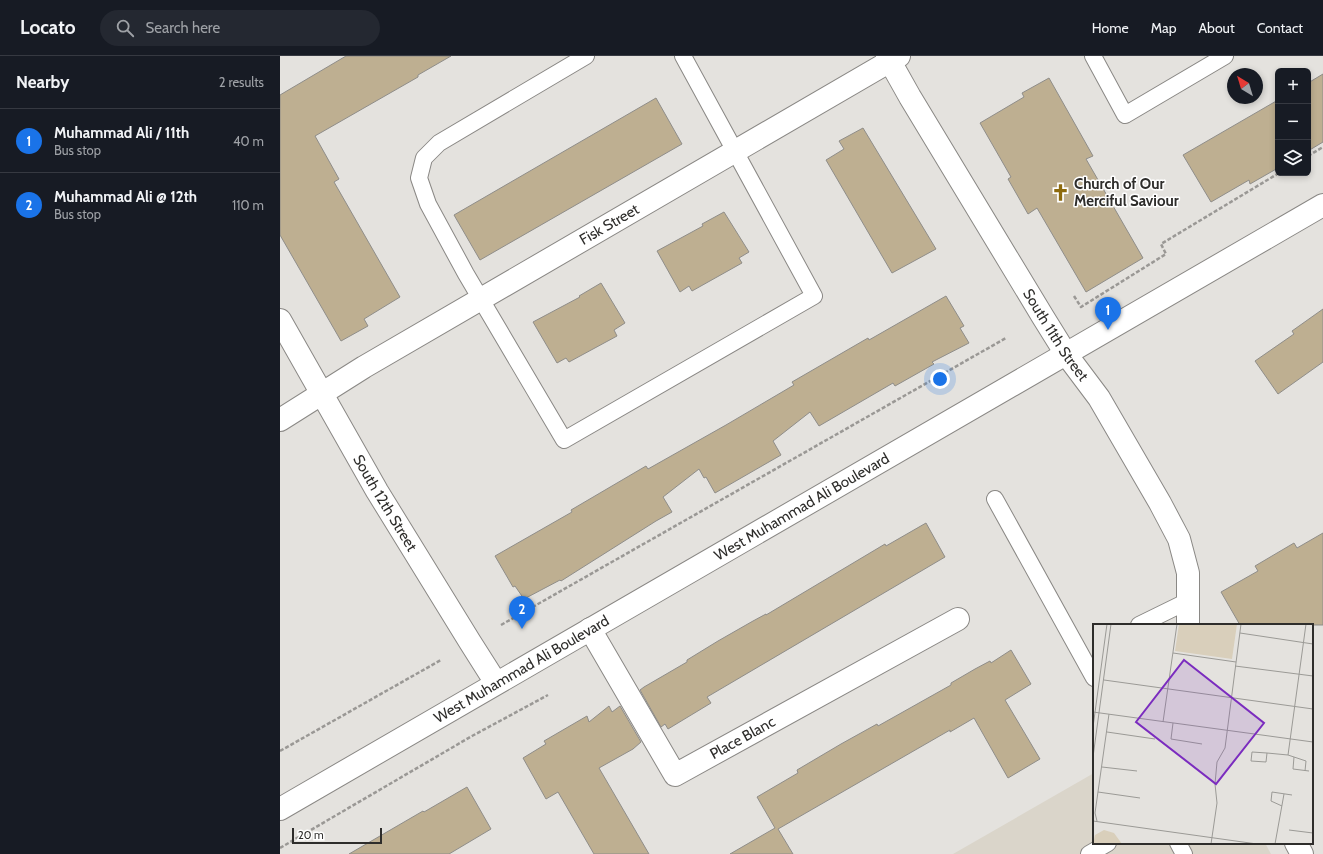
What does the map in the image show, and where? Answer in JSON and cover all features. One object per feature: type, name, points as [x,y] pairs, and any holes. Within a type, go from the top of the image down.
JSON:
[{"type":"street","name":"Fisk Street","points":[[280,420],[364,367],[736,151],[892,58]]},
{"type":"street","name":"South 11th Street","points":[[892,58],[918,110],[1066,354],[1099,398],[1179,539],[1188,573],[1188,624]]},
{"type":"street","name":"West Muhammad Ali Boulevard","points":[[280,809],[1323,205]]},
{"type":"street","name":"South 12th Street","points":[[280,320],[377,491],[496,683]]},
{"type":"street","name":"Place Blanc","points":[[590,629],[675,775],[958,619]]},
{"type":"street","points":[[1297,844],[1302,854]]},
{"type":"lane","points":[[586,56],[439,143],[424,158],[419,178],[428,204],[481,299],[564,440],[814,296],[683,56]]},
{"type":"lane","points":[[1093,56],[1125,115],[1225,56]]},
{"type":"lane","points":[[995,499],[1087,651],[1093,674]]},
{"type":"lane","points":[[1141,624],[1188,601]]},
{"type":"lane","points":[[1089,854],[1106,844]]},
{"type":"lane","points":[[1179,844],[1184,854]]},
{"type":"path","points":[[1311,154],[1323,147]]},
{"type":"path","points":[[1074,296],[1081,307],[1166,254],[1161,244],[1275,175]]},
{"type":"path","points":[[501,625],[1006,338]]},
{"type":"path","points":[[280,751],[441,660]]},
{"type":"path","points":[[280,848],[472,736],[548,695]]},
{"type":"shaded area","points":[[1093,774],[1093,844],[1266,844],[1271,854],[953,854]]},
{"type":"building","points":[[346,56],[451,56],[418,75],[418,77],[315,136],[339,179],[334,182],[400,297],[364,319],[368,326],[341,341],[280,235],[280,95]]},
{"type":"building","points":[[1323,74],[1323,142],[1311,149],[1311,104],[1311,81]]},
{"type":"building","name":"Church of Our Merciful Saviour","points":[[1049,78],[1093,156],[1086,159],[1143,258],[1086,292],[1037,208],[1028,214],[1008,179],[1011,177],[980,123],[1024,97],[1022,93]]},
{"type":"building","points":[[656,98],[682,144],[480,260],[454,215]]},
{"type":"building","points":[[1275,102],[1275,170],[1250,184],[1249,180],[1211,202],[1183,155]]},
{"type":"building","points":[[863,128],[936,249],[892,273],[826,160],[844,149],[839,141]]},
{"type":"building","points":[[724,212],[749,252],[739,258],[742,263],[692,291],[689,286],[680,292],[657,251],[703,226],[702,224]]},
{"type":"building","points":[[601,283],[625,323],[614,330],[617,336],[569,362],[566,358],[557,363],[533,322],[580,297],[579,296]]},
{"type":"building","points":[[946,296],[964,326],[960,328],[969,343],[932,362],[934,364],[895,386],[893,383],[819,426],[810,412],[773,441],[781,455],[715,493],[706,477],[704,478],[699,469],[663,497],[672,512],[561,581],[560,580],[524,599],[515,586],[513,587],[495,556],[572,512],[571,510],[646,466],[648,469],[726,425],[794,385],[792,382],[868,338],[869,340]]},
{"type":"building","points":[[1323,309],[1323,362],[1278,394],[1255,361],[1294,334],[1292,331]]},
{"type":"building","points":[[926,523],[945,557],[707,697],[711,703],[668,729],[665,724],[661,727],[640,690],[687,662],[687,660],[718,641],[766,615],[885,544],[886,546]]},
{"type":"building","points":[[1323,533],[1323,625],[1239,624],[1221,592],[1258,571],[1255,566],[1294,543],[1297,548]]},
{"type":"building","points":[[1011,650],[1031,684],[1005,700],[1040,759],[1008,778],[974,718],[950,732],[950,730],[778,829],[793,854],[730,854],[775,828],[757,797],[798,773],[797,770],[841,744],[877,724],[878,726],[951,685],[951,683],[975,669],[990,661],[991,663]]},
{"type":"building","points":[[609,706],[612,712],[620,706],[641,742],[633,749],[599,768],[649,854],[594,854],[558,792],[546,799],[523,758],[546,744],[544,741],[587,716],[589,722]]},
{"type":"building","points":[[467,787],[491,829],[449,854],[349,854],[423,811],[424,812]]},
{"type":"place","name":"Church of Our Merciful Saviour","points":[[1061,193]]},
{"type":"place","name":"Muhammad Ali / 11th","points":[[1108,330]]},
{"type":"place","name":"Muhammad Ali @ 12th","points":[[522,629]]}]
